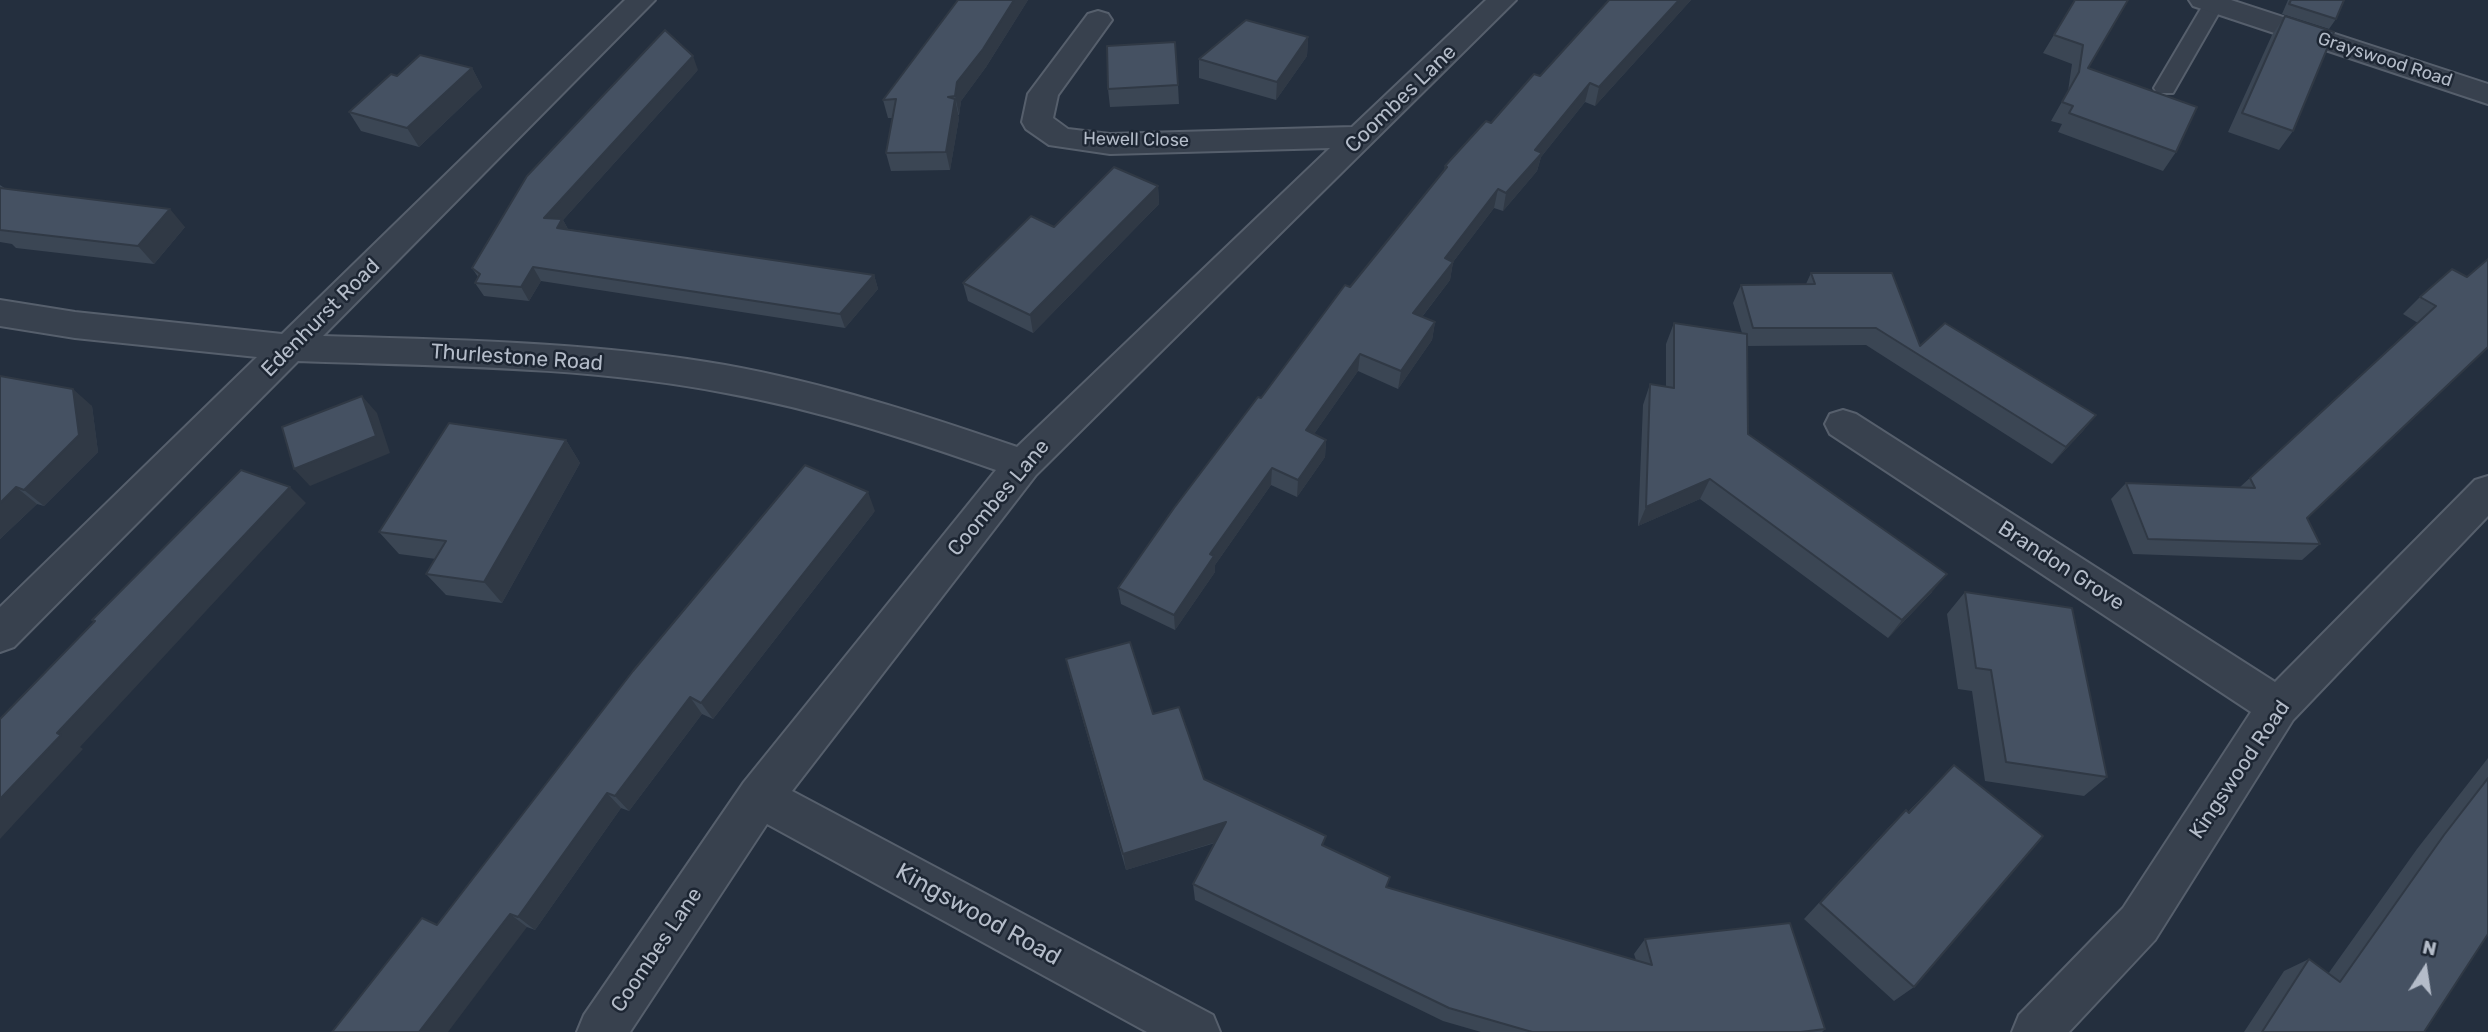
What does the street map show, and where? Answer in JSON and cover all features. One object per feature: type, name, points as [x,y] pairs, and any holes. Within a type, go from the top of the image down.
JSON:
[{"type":"street","name":"Edenhurst Road","points":[[0,634],[641,0]]},
{"type":"street","name":"Coombes Lane","points":[[601,1032],[760,797],[1023,464],[1502,0]]},
{"type":"street","name":"Grayswood Road","points":[[2209,2],[2488,94]]},
{"type":"street","name":"Hewell Close","points":[[1098,20],[1043,94],[1037,122],[1060,138],[1110,144],[1361,137]]},
{"type":"street","name":"Thurlestone Road","points":[[0,313],[75,325],[292,348],[504,355],[622,365],[726,379],[890,418],[1023,464]]},
{"type":"street","name":"Brandon Grove","points":[[1843,424],[2278,707]]},
{"type":"street","name":"Kingswood Road","points":[[2036,1032],[2139,924],[2278,707],[2488,491]]},
{"type":"street","name":"Kingswood Road","points":[[760,797],[1196,1032]]},
{"type":"lane","points":[[2165,88],[2209,2]]},
{"type":"building","points":[[958,0],[1014,0],[983,49],[957,82],[955,96],[948,97],[955,99],[946,152],[886,153],[896,99],[883,100]]},
{"type":"building","points":[[1609,0],[1679,0],[1599,87],[1590,83],[1535,150],[1542,153],[1506,193],[1498,189],[1445,258],[1453,262],[1413,313],[1435,322],[1401,371],[1360,354],[1306,430],[1326,440],[1298,480],[1272,468],[1210,554],[1214,556],[1174,615],[1118,588],[1174,508],[1258,397],[1261,398],[1345,285],[1350,287],[1447,167],[1445,166],[1486,121],[1491,123],[1534,74],[1540,76]]},
{"type":"building","points":[[2075,0],[2128,0],[2088,68],[2197,107],[2176,152],[2069,113],[2073,106],[2062,102],[2079,72],[2083,45],[2054,35]]},
{"type":"building","points":[[2291,0],[2344,0],[2336,19],[2289,4]]},
{"type":"building","points":[[2285,16],[2334,32],[2293,131],[2242,113]]},
{"type":"building","points":[[1246,20],[1308,37],[1277,82],[1199,59]]},
{"type":"building","points":[[665,30],[693,56],[544,218],[562,219],[557,228],[874,275],[840,314],[533,267],[521,287],[475,283],[480,274],[472,268],[527,176]]},
{"type":"building","points":[[1175,42],[1178,85],[1108,89],[1107,46]]},
{"type":"building","points":[[420,55],[472,68],[407,128],[349,112],[391,74],[397,76]]},
{"type":"building","points":[[1114,167],[1158,186],[1030,315],[963,283],[1031,216],[1054,227]]},
{"type":"building","points":[[0,188],[170,209],[138,246],[0,230]]},
{"type":"building","points":[[2488,259],[2488,347],[2307,518],[2320,544],[2148,539],[2126,483],[2255,488],[2250,478],[2436,306],[2420,297],[2452,269],[2467,277]]},
{"type":"building","points":[[1811,273],[1892,273],[1920,346],[1945,323],[2096,415],[2066,447],[1876,328],[1753,328],[1741,285],[1815,284]]},
{"type":"building","points":[[1674,323],[1747,334],[1748,434],[1947,574],[1902,620],[1710,479],[1646,507],[1650,384],[1674,388]]},
{"type":"building","points":[[0,376],[73,389],[79,435],[24,490],[16,487],[0,503]]},
{"type":"building","points":[[362,396],[376,436],[294,469],[282,427]]},
{"type":"building","points":[[449,423],[566,440],[484,582],[426,574],[446,541],[379,532]]},
{"type":"building","points":[[805,465],[868,492],[701,703],[690,697],[615,796],[607,793],[518,917],[510,914],[419,1032],[332,1032],[422,918],[437,925],[633,671]]},
{"type":"building","points":[[241,470],[290,487],[57,733],[61,735],[0,799],[0,719],[95,621],[92,620]]},
{"type":"building","points":[[1965,592],[2072,608],[2107,777],[2006,762],[1991,670],[1976,668]]},
{"type":"building","points":[[1130,642],[1153,714],[1179,707],[1204,779],[1326,836],[1322,845],[1390,877],[1386,887],[1652,965],[1645,939],[1790,923],[1825,1029],[1801,1032],[1532,1032],[1449,1008],[1193,884],[1226,822],[1123,854],[1066,659]]},
{"type":"building","points":[[1954,765],[2043,836],[1914,987],[1820,903],[1906,810],[1909,813]]},
{"type":"building","points":[[2488,778],[2488,934],[2424,1032],[2262,1032],[2309,959],[2340,982],[2444,835]]}]
